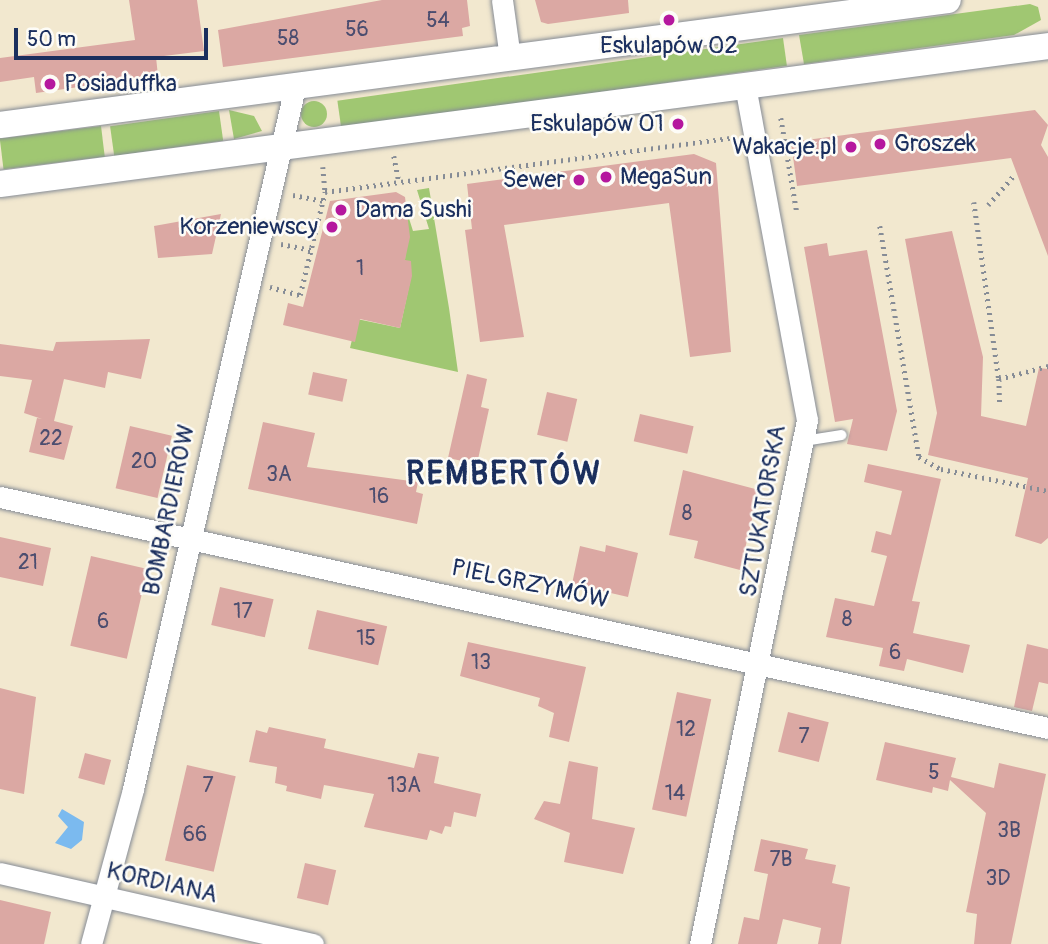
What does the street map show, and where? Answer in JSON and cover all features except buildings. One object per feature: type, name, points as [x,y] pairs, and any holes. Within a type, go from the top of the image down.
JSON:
[{"type":"street","points":[[502,0],[510,58]]},
{"type":"street","points":[[0,125],[948,0]]},
{"type":"street","points":[[0,184],[1048,46]]},
{"type":"street","name":"SZTUKATORSKA","points":[[700,944],[761,661],[807,420],[744,86]]},
{"type":"street","name":"BOMBARDIERÓW","points":[[91,944],[189,537],[278,147],[295,87]]},
{"type":"street","name":"PIELGRZYMÓW","points":[[0,497],[761,661],[1048,728]]},
{"type":"street","name":"KORDIANA","points":[[0,873],[313,944]]},
{"type":"lane","points":[[804,441],[842,435]]},
{"type":"path","points":[[781,118],[797,213]]},
{"type":"path","points":[[325,192],[744,138]]},
{"type":"path","points":[[396,156],[399,182]]},
{"type":"path","points":[[265,286],[300,295],[325,192],[323,167]]},
{"type":"path","points":[[988,205],[1015,174]]},
{"type":"path","points":[[288,182],[286,193],[323,201]]},
{"type":"path","points":[[974,202],[999,379],[1000,405]]},
{"type":"path","points":[[880,226],[919,457],[933,466],[1048,491]]},
{"type":"path","points":[[287,245],[311,250]]},
{"type":"path","points":[[999,379],[1048,366]]},
{"type":"green space","points":[[1030,4],[1038,7],[1041,20],[1014,35],[804,64],[799,35]]},
{"type":"green space","points":[[783,38],[787,66],[341,128],[337,101]]},
{"type":"green space","points":[[314,101],[323,105],[327,114],[323,123],[314,127],[305,123],[301,114],[305,105]]},
{"type":"green space","points":[[229,110],[254,116],[262,131],[234,139]]},
{"type":"green space","points":[[219,111],[223,141],[114,156],[110,126]]},
{"type":"green space","points":[[101,126],[105,157],[4,169],[0,138]]},
{"type":"green space","points":[[429,188],[458,372],[350,348],[357,319],[400,328],[411,277],[405,260],[407,212],[413,231],[429,229],[417,190]]},
{"type":"water","points":[[62,809],[84,822],[82,840],[71,849],[55,843],[68,827],[58,816]]},
{"type":"place","name":"Eskulapów 02","points":[[669,20]]},
{"type":"place","name":"Posiaduffka","points":[[50,84]]},
{"type":"place","name":"Eskulapów 01","points":[[678,124]]},
{"type":"place","name":"Groszek","points":[[880,144]]},
{"type":"place","name":"Wakacje.pl","points":[[851,147]]},
{"type":"place","name":"MegaSun","points":[[606,177]]},
{"type":"place","name":"Sewer","points":[[579,180]]},
{"type":"place","name":"Dama Sushi","points":[[341,210]]},
{"type":"place","name":"Korzeniewscy","points":[[332,227]]},
{"type":"district","name":"REMBERTÓW","points":[[504,474]]}]
